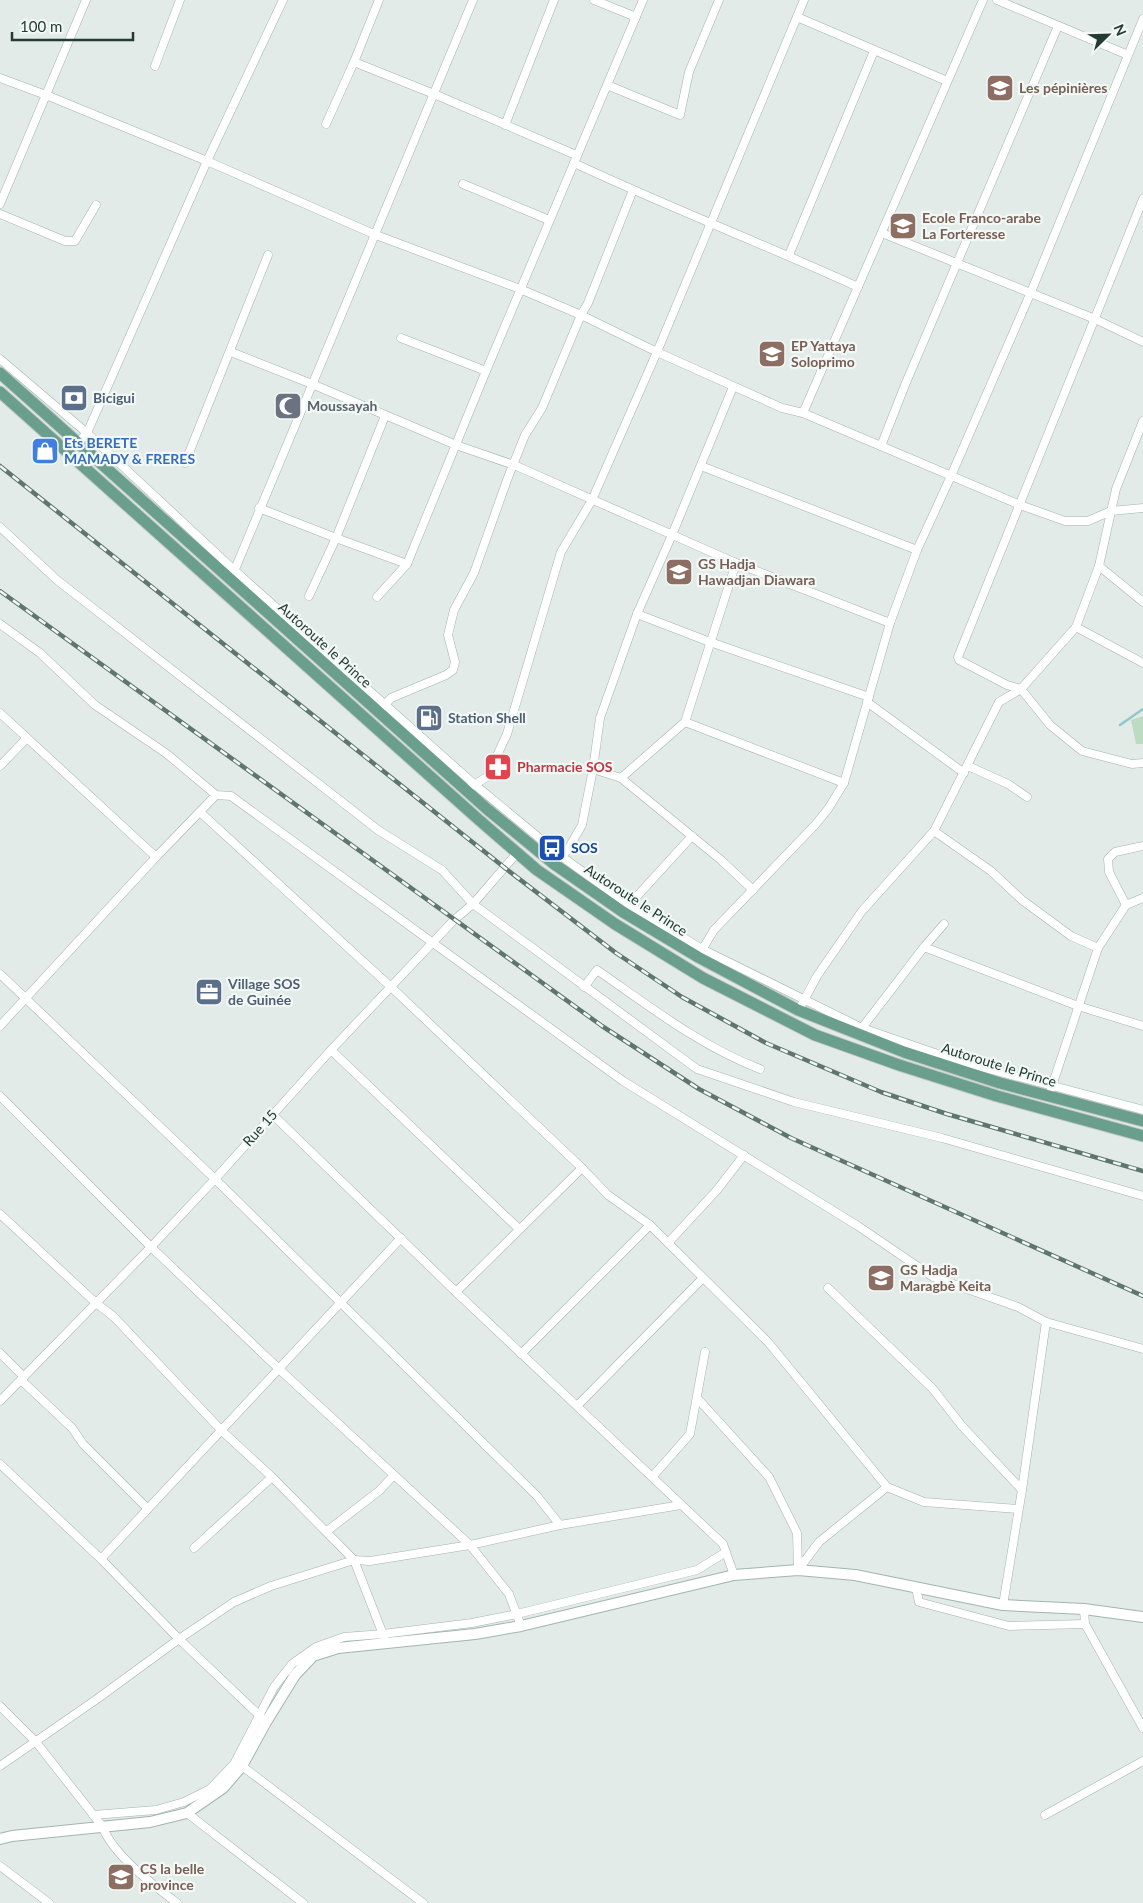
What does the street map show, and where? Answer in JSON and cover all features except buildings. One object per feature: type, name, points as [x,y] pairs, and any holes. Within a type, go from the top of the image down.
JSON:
[{"type":"main road","name":"Autoroute le Prince","points":[[0,373],[78,443],[232,575],[471,788],[623,912],[801,1005],[904,1052],[1000,1083],[1050,1090],[1143,1121]]},
{"type":"main road","name":"Autoroute le Prince","points":[[0,392],[330,689],[517,853],[537,870],[615,924],[695,973],[816,1035],[899,1065],[996,1096],[1143,1136]]},
{"type":"main road","points":[[0,1839],[150,1822],[187,1813],[223,1788],[242,1766],[263,1719],[295,1675],[313,1656],[338,1648],[385,1639],[475,1634],[522,1626],[734,1575],[798,1570],[855,1575],[1002,1605],[1084,1609],[1143,1617]]},
{"type":"street","points":[[0,204],[86,0]]},
{"type":"street","points":[[155,66],[180,0]]},
{"type":"street","points":[[78,443],[86,432],[207,161],[283,0]]},
{"type":"street","points":[[326,124],[379,0]]},
{"type":"street","points":[[0,359],[86,432],[232,575],[473,0]]},
{"type":"street","points":[[505,125],[554,0]]},
{"type":"street","points":[[594,0],[636,17]]},
{"type":"street","points":[[377,597],[407,564],[520,289],[643,0]]},
{"type":"street","points":[[607,85],[680,115],[689,72],[719,0]]},
{"type":"street","points":[[471,788],[487,777],[507,734],[561,552],[592,500],[657,352],[804,0]]},
{"type":"street","points":[[803,413],[983,0]]},
{"type":"street","points":[[997,0],[1128,55]]},
{"type":"street","points":[[797,17],[947,81]]},
{"type":"street","points":[[733,387],[637,614],[600,718],[593,769],[582,825],[567,851],[557,860],[629,905],[700,953],[714,930],[828,809],[844,783],[890,623],[918,550],[1030,292],[1143,19]]},
{"type":"street","points":[[881,446],[905,385],[1058,26]]},
{"type":"street","points":[[789,255],[874,51]]},
{"type":"street","points":[[354,62],[505,125],[633,190],[858,286]]},
{"type":"street","points":[[0,78],[207,161],[376,235],[520,289],[581,315],[733,387],[782,408],[803,413],[1020,505],[1065,521],[1088,521],[1111,511],[1143,508]]},
{"type":"street","points":[[463,184],[549,220]]},
{"type":"street","points":[[382,709],[391,698],[446,675],[453,670],[455,662],[448,635],[454,610],[474,573],[525,435],[542,408],[581,315],[588,303],[633,190]]},
{"type":"street","points":[[1143,199],[958,658],[1007,685],[1021,688],[1050,725],[1082,751],[1132,764],[1143,763]]},
{"type":"street","points":[[0,214],[65,241],[74,241],[96,205]]},
{"type":"street","points":[[882,233],[1095,319],[1143,342]]},
{"type":"street","points":[[185,463],[231,352],[268,255]]},
{"type":"street","points":[[401,338],[486,371]]},
{"type":"street","points":[[231,352],[456,445],[514,466],[736,563],[890,623]]},
{"type":"street","points":[[309,596],[336,538],[385,416]]},
{"type":"street","points":[[1143,421],[1116,489],[1099,566],[1076,627],[1021,688],[999,702],[934,831],[862,911],[818,976],[801,1005],[955,1060],[1050,1090],[1143,1110]]},
{"type":"street","points":[[701,466],[918,550]]},
{"type":"street","points":[[259,508],[407,564]]},
{"type":"street","points":[[0,527],[57,580],[378,830],[442,870],[473,904],[697,1069],[794,1102],[942,1138],[1143,1196]]},
{"type":"street","points":[[621,778],[685,722],[736,563]]},
{"type":"street","points":[[1099,566],[1143,602]]},
{"type":"street","points":[[637,614],[868,699],[966,770],[1008,784],[1027,797]]},
{"type":"street","points":[[0,624],[40,653],[95,705],[167,754],[216,794],[231,796],[623,1080],[858,1226],[933,1277],[1018,1307],[1046,1322],[1143,1349]]},
{"type":"street","points":[[1076,627],[1143,664]]},
{"type":"street","points":[[0,713],[156,857]]},
{"type":"street","points":[[685,722],[844,783]]},
{"type":"street","points":[[0,766],[27,738]]},
{"type":"street","points":[[593,769],[621,778],[721,860],[753,890]]},
{"type":"street","points":[[0,1026],[216,794]]},
{"type":"street","points":[[200,812],[391,987],[582,1168],[608,1195],[650,1226],[668,1243],[768,1342],[887,1487],[924,1502],[1018,1509]]},
{"type":"street","points":[[934,831],[991,871],[1022,900],[1071,936],[1098,948]]},
{"type":"street","points":[[629,905],[692,836]]},
{"type":"street","points":[[1126,905],[1109,872],[1108,859],[1115,852],[1143,846]]},
{"type":"street","name":"Rue 15","points":[[0,1401],[152,1247],[331,1050],[454,920],[473,904],[517,853]]},
{"type":"street","points":[[1050,1090],[1098,948],[1126,905],[1143,898]]},
{"type":"street","points":[[862,1028],[944,924]]},
{"type":"street","points":[[924,947],[1078,1006],[1143,1026]]},
{"type":"street","points":[[584,987],[597,970],[691,1035],[736,1060],[760,1069]]},
{"type":"street","points":[[0,974],[341,1302],[537,1496],[560,1525]]},
{"type":"street","points":[[331,1050],[519,1230]]},
{"type":"street","points":[[0,1096],[152,1247],[279,1369],[470,1545],[509,1594],[522,1626]]},
{"type":"street","points":[[272,1115],[521,1354],[723,1544],[734,1575]]},
{"type":"street","points":[[668,1243],[717,1190],[744,1154]]},
{"type":"street","points":[[456,1292],[582,1168]]},
{"type":"street","points":[[0,1214],[96,1303],[114,1317],[222,1431],[272,1477],[354,1560],[385,1639],[517,1614],[697,1570],[726,1552]]},
{"type":"street","points":[[521,1354],[650,1226]]},
{"type":"street","points":[[101,1559],[401,1238]]},
{"type":"street","points":[[577,1406],[703,1278]]},
{"type":"street","points":[[828,1288],[934,1389],[962,1426],[1022,1490]]},
{"type":"street","points":[[1002,1605],[1022,1490],[1046,1322]]},
{"type":"street","points":[[652,1476],[690,1434],[698,1399],[705,1352]]},
{"type":"street","points":[[0,1353],[72,1428],[83,1444],[148,1508]]},
{"type":"street","points":[[698,1399],[769,1477],[797,1533],[798,1570]]},
{"type":"street","points":[[0,1464],[101,1559],[179,1639],[263,1719],[234,1764],[210,1789],[184,1802],[156,1810],[93,1815]]},
{"type":"street","points":[[327,1531],[379,1491],[394,1475]]},
{"type":"street","points":[[194,1548],[272,1477]]},
{"type":"street","points":[[798,1570],[819,1542],[887,1487]]},
{"type":"street","points":[[0,1766],[234,1602],[272,1586],[354,1560],[370,1561],[470,1545],[560,1525],[681,1504]]},
{"type":"street","points":[[916,1588],[919,1602],[1009,1626],[1085,1624]]},
{"type":"street","points":[[1084,1609],[1085,1624],[1143,1728]]},
{"type":"street","points":[[0,1706],[36,1742],[102,1826],[107,1837],[143,1877],[176,1903]]},
{"type":"street","points":[[1045,1815],[1143,1761]]},
{"type":"street","points":[[242,1766],[423,1903]]},
{"type":"street","points":[[187,1813],[302,1903]]},
{"type":"street","points":[[0,1866],[49,1903]]},
{"type":"green space","points":[[1143,716],[1143,744],[1136,744],[1131,720]]},
{"type":"waterway","points":[[1120,725],[1143,709]]},
{"type":"railway","points":[[0,466],[505,868],[616,953],[682,997],[766,1043],[881,1092],[947,1114],[1143,1171]]},
{"type":"railway","points":[[0,591],[602,1026],[699,1089],[791,1138],[1143,1296]]},
{"type":"place","name":"Les pépinières","points":[[1000,88]]},
{"type":"place","name":"Ecole Franco-arabe La Forteresse","points":[[903,226]]},
{"type":"place","name":"EP Yattaya Soloprimo","points":[[772,354]]},
{"type":"place","name":"Bicigui","points":[[74,398]]},
{"type":"place","name":"Moussayah","points":[[288,406]]},
{"type":"place","name":"Ets BERETE MAMADY & FRERES","points":[[45,451]]},
{"type":"place","name":"GS Hadja Hawadjan Diawara","points":[[679,572]]},
{"type":"place","name":"Station Shell","points":[[429,718]]},
{"type":"place","name":"Pharmacie SOS","points":[[498,767]]},
{"type":"place","name":"SOS","points":[[552,848]]},
{"type":"place","name":"Village SOS de Guinée","points":[[209,992]]},
{"type":"place","name":"GS Hadja Maragbè Keita","points":[[881,1278]]},
{"type":"place","name":"CS la belle province","points":[[121,1877]]}]
